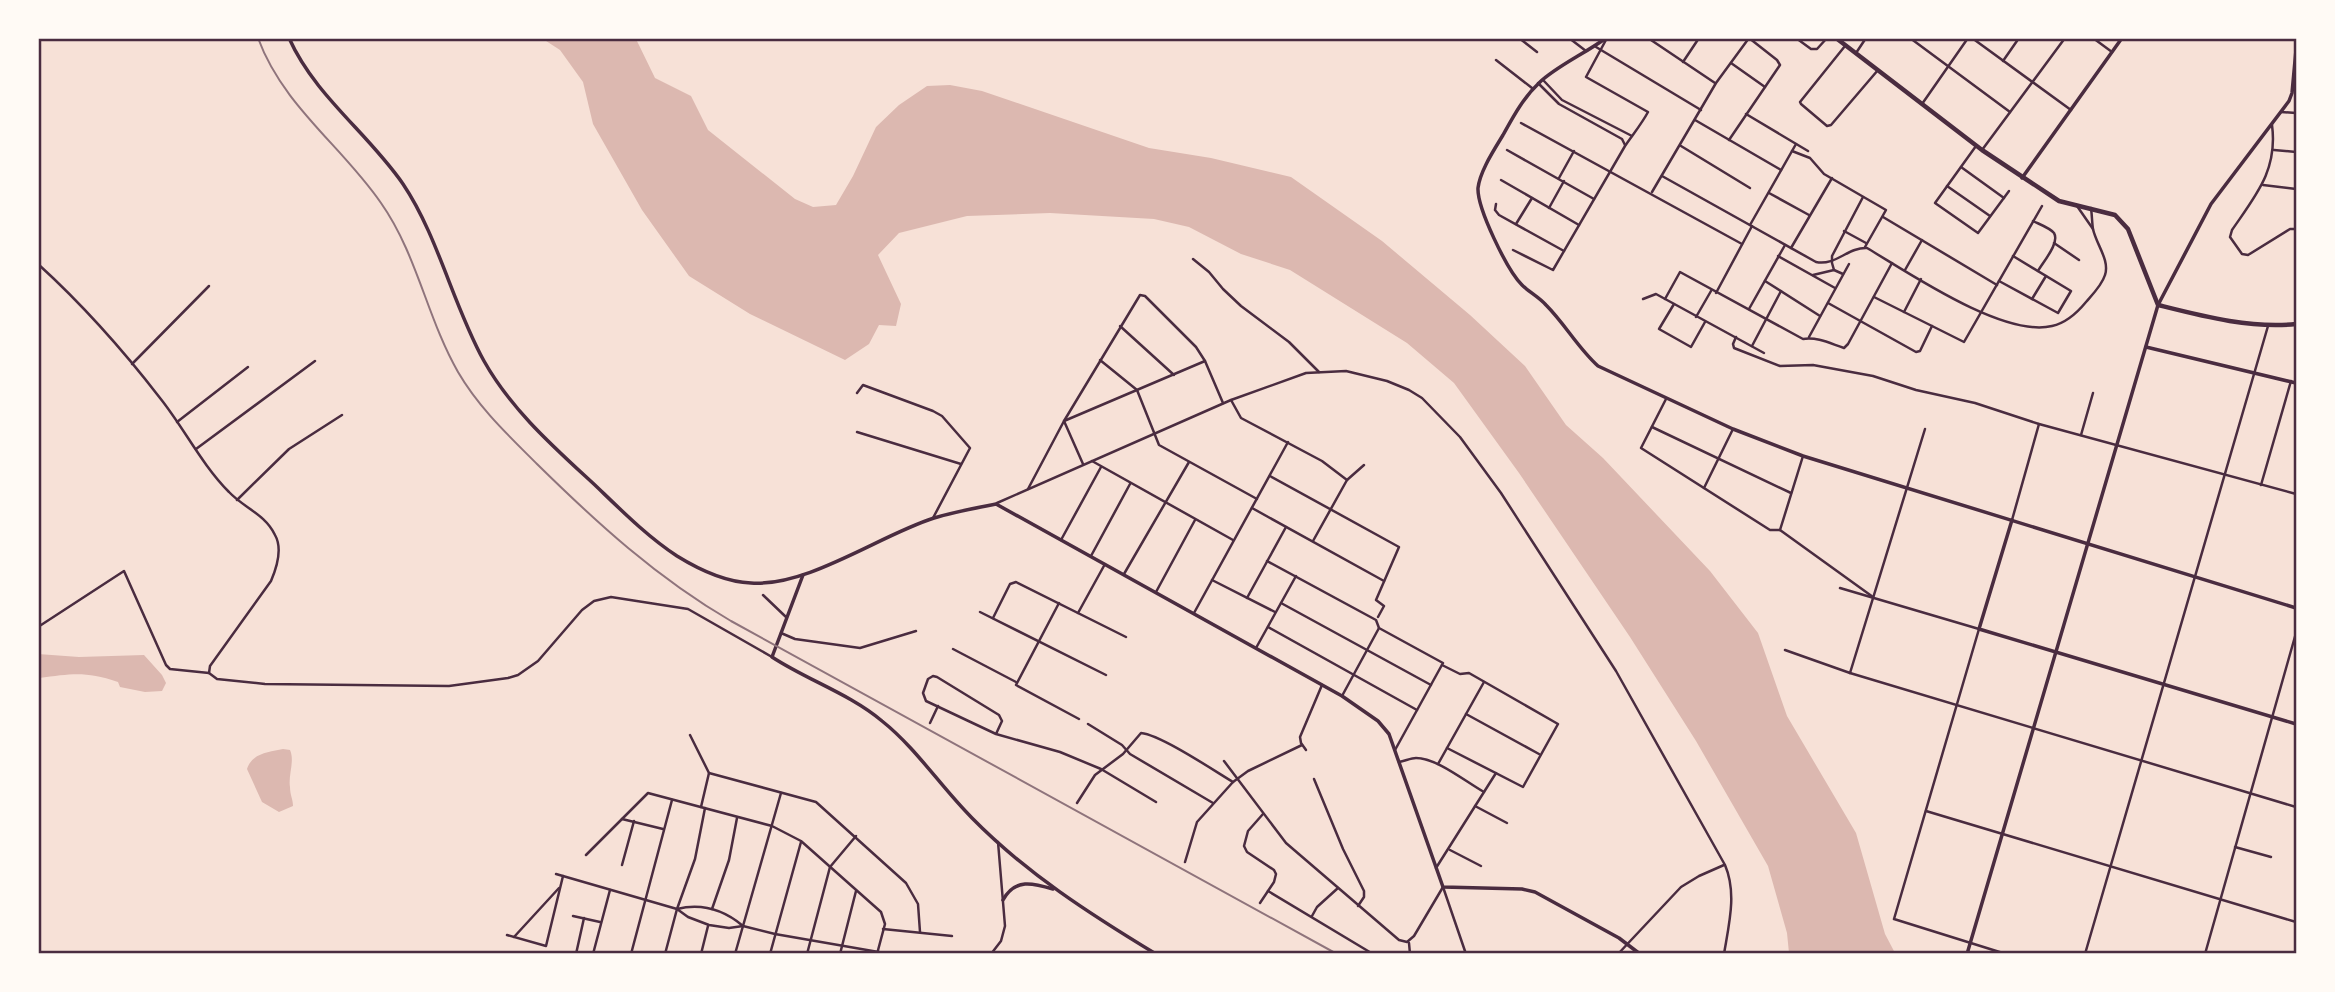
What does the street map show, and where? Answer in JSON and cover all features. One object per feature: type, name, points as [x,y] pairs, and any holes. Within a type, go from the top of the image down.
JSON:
[{"type":"main road","points":[[1836,38],[2022,178],[2059,201],[2115,215],[2128,229],[2158,305],[2268,326],[2297,324]]},
{"type":"street","points":[[289,38],[323,90],[382,158],[408,193],[424,223],[476,345],[490,371],[518,409],[627,515],[680,558],[712,573],[747,583],[769,583],[803,575],[933,518],[996,504],[1231,400],[1307,373],[1346,371],[1387,381],[1422,398],[1460,437],[1507,502],[1616,671],[1725,865],[1732,890],[1724,954]]},
{"type":"street","points":[[1519,38],[1537,52]]},
{"type":"street","points":[[1569,38],[1587,51]]},
{"type":"street","points":[[1606,38],[1540,81],[1521,103],[1480,178],[1478,188],[1479,199],[1511,272],[1546,305],[1598,366],[1733,429],[1803,456],[2297,608]]},
{"type":"street","points":[[1513,250],[1553,270],[1625,146],[1648,112],[1586,77],[1606,38]]},
{"type":"street","points":[[1648,38],[1716,83]]},
{"type":"street","points":[[1683,62],[1699,38]]},
{"type":"street","points":[[1651,194],[1716,83],[1749,38],[1780,65],[1729,140]]},
{"type":"street","points":[[1796,38],[1811,49],[1817,49],[1827,38]]},
{"type":"street","points":[[1855,53],[1866,38]]},
{"type":"street","points":[[1922,104],[1970,38],[2071,110]]},
{"type":"street","points":[[2003,61],[2019,38]]},
{"type":"street","points":[[1982,150],[2065,38]]},
{"type":"street","points":[[2093,38],[2112,52]]},
{"type":"street","points":[[2022,178],[2122,38]]},
{"type":"street","points":[[1913,39],[2010,112]]},
{"type":"street","points":[[1595,46],[1701,110]]},
{"type":"street","points":[[1845,46],[1800,102],[1827,127],[1878,70]]},
{"type":"street","points":[[1967,954],[2158,305],[2211,204],[2287,105],[2292,93],[2297,50]]},
{"type":"street","points":[[1496,60],[1533,89]]},
{"type":"street","points":[[1731,63],[1765,86]]},
{"type":"street","points":[[1540,81],[1562,100],[1632,136]]},
{"type":"street","points":[[1540,81],[1559,104],[1622,139],[1625,146]]},
{"type":"street","points":[[1553,99],[1556,94]]},
{"type":"street","points":[[2281,112],[2297,113]]},
{"type":"street","points":[[1746,114],[1808,151]]},
{"type":"street","points":[[1595,122],[1598,117]]},
{"type":"street","points":[[1695,120],[1782,170]]},
{"type":"street","points":[[1521,123],[1742,244]]},
{"type":"street","points":[[2272,123],[2274,150],[2263,185],[2230,233],[2230,237],[2242,254],[2252,253],[2290,229],[2297,229]]},
{"type":"street","points":[[1622,139],[1626,132]]},
{"type":"street","points":[[1716,293],[1797,144]]},
{"type":"street","points":[[1680,146],[1750,188]]},
{"type":"street","points":[[1976,146],[1936,203],[1978,233],[2010,191]]},
{"type":"street","points":[[1507,150],[1594,199]]},
{"type":"street","points":[[2274,150],[2297,152]]},
{"type":"street","points":[[1559,178],[1574,151]]},
{"type":"street","points":[[1662,176],[1816,262],[1832,262],[1866,246],[1885,209],[1820,170],[1810,159],[1792,151]]},
{"type":"street","points":[[1961,167],[2004,198]]},
{"type":"street","points":[[1791,248],[1832,178]]},
{"type":"street","points":[[1501,180],[1579,225]]},
{"type":"street","points":[[1549,208],[1564,181]]},
{"type":"street","points":[[2263,185],[2297,189]]},
{"type":"street","points":[[1947,187],[1991,216]]},
{"type":"street","points":[[1769,193],[1810,216]]},
{"type":"street","points":[[1834,270],[1832,256],[1863,197]]},
{"type":"street","points":[[1516,225],[1532,198]]},
{"type":"street","points":[[1496,204],[1497,212],[1564,251]]},
{"type":"street","points":[[1874,297],[1964,342],[2042,206]]},
{"type":"street","points":[[1844,232],[1892,263],[1981,313],[2013,325],[2051,327],[2067,320],[2082,307],[2105,275],[2106,263],[2093,230],[2077,206]]},
{"type":"street","points":[[2091,208],[2093,230]]},
{"type":"street","points":[[1883,217],[1998,283],[2058,313],[2071,291],[2013,256]]},
{"type":"street","points":[[2033,221],[2053,231],[2056,236],[2038,271]]},
{"type":"street","points":[[1905,270],[1922,240]]},
{"type":"street","points":[[2054,243],[2079,260]]},
{"type":"street","points":[[1749,309],[1785,245]]},
{"type":"street","points":[[1778,256],[1835,288]]},
{"type":"street","points":[[1193,259],[1241,306],[1289,342],[1319,372]]},
{"type":"street","points":[[1665,299],[1680,272],[1803,338],[1827,341],[1844,348],[1849,344],[1892,263]]},
{"type":"street","points":[[38,264],[102,328],[229,492],[262,517],[275,535],[279,548],[271,581],[210,666],[209,673]]},
{"type":"street","points":[[1809,337],[1849,264]]},
{"type":"street","points":[[1813,275],[1834,270],[1843,274]]},
{"type":"street","points":[[2032,299],[2046,276]]},
{"type":"street","points":[[1904,313],[1921,279]]},
{"type":"street","points":[[1765,281],[1820,316]]},
{"type":"street","points":[[131,364],[209,286]]},
{"type":"street","points":[[1696,317],[1711,290]]},
{"type":"street","points":[[1752,346],[1781,291]]},
{"type":"street","points":[[1643,299],[1656,294],[1764,353]]},
{"type":"street","points":[[1028,489],[1064,421],[1140,295],[1145,296],[1196,347],[1205,361],[1223,404]]},
{"type":"street","points":[[1828,303],[1917,352],[1932,326]]},
{"type":"street","points":[[1674,304],[1659,330],[1690,347],[1704,322]]},
{"type":"street","points":[[1119,326],[1174,375]]},
{"type":"street","points":[[2085,954],[2268,326]]},
{"type":"street","points":[[1736,337],[1734,348],[1775,365],[1813,365],[1855,372],[2297,494]]},
{"type":"street","points":[[2146,347],[2297,383]]},
{"type":"street","points":[[1100,360],[1137,390],[1154,434],[1162,447],[1257,499]]},
{"type":"street","points":[[197,449],[315,361]]},
{"type":"street","points":[[1064,421],[1205,361]]},
{"type":"street","points":[[177,422],[248,367]]},
{"type":"street","points":[[2261,485],[2291,381]]},
{"type":"street","points":[[857,393],[863,385],[942,416],[970,448],[933,518]]},
{"type":"street","points":[[2081,435],[2093,393]]},
{"type":"street","points":[[1666,399],[1641,448],[1770,530],[1780,530],[1873,597]]},
{"type":"street","points":[[1231,400],[1241,418],[1322,461],[1347,480]]},
{"type":"street","points":[[237,500],[289,449],[342,415]]},
{"type":"street","points":[[1064,421],[1084,465]]},
{"type":"street","points":[[2006,954],[1894,919],[2039,424]]},
{"type":"street","points":[[1652,427],[1791,493]]},
{"type":"street","points":[[1704,488],[1733,429]]},
{"type":"street","points":[[1850,673],[1925,429]]},
{"type":"street","points":[[858,432],[962,464]]},
{"type":"street","points":[[1194,613],[1288,442]]},
{"type":"street","points":[[1780,530],[1803,456]]},
{"type":"street","points":[[1092,461],[1234,541]]},
{"type":"street","points":[[1124,575],[1189,462]]},
{"type":"street","points":[[1313,541],[1347,480],[1364,464]]},
{"type":"street","points":[[1061,540],[1101,467]]},
{"type":"street","points":[[1270,476],[1399,547],[1376,600],[1384,606],[1378,617]]},
{"type":"street","points":[[1091,556],[1130,484]]},
{"type":"street","points":[[996,504],[1342,696],[1384,725],[1466,954]]},
{"type":"street","points":[[1252,508],[1384,581]]},
{"type":"street","points":[[1156,592],[1195,520]]},
{"type":"street","points":[[1247,598],[1286,527]]},
{"type":"street","points":[[1267,561],[1376,620],[1379,628],[1442,664],[1460,674],[1469,673],[1558,724],[1523,787],[1447,748]]},
{"type":"street","points":[[1078,613],[1105,564]]},
{"type":"street","points":[[38,627],[124,570],[170,669],[209,673],[218,680],[265,684],[449,686],[517,675],[538,661],[582,610],[594,601],[611,597],[688,608],[863,707],[881,720],[972,818],[998,842],[1096,918],[1156,954]]},
{"type":"street","points":[[772,657],[803,575]]},
{"type":"street","points":[[1256,648],[1296,576]]},
{"type":"street","points":[[1212,580],[1276,612]]},
{"type":"street","points":[[992,618],[1010,584],[1016,582],[1126,638]]},
{"type":"street","points":[[1840,588],[2297,724]]},
{"type":"street","points":[[763,595],[786,618]]},
{"type":"street","points":[[1016,682],[1059,603]]},
{"type":"street","points":[[1281,603],[1431,685]]},
{"type":"street","points":[[980,612],[1107,675]]},
{"type":"street","points":[[1268,627],[1417,710]]},
{"type":"street","points":[[1342,696],[1379,628]]},
{"type":"street","points":[[781,632],[795,639],[860,648],[916,631]]},
{"type":"street","points":[[2205,954],[2297,633]]},
{"type":"street","points":[[953,649],[1080,719]]},
{"type":"street","points":[[1785,650],[1957,706],[2297,807]]},
{"type":"street","points":[[1395,750],[1442,664]]},
{"type":"street","points":[[996,734],[1002,721],[999,715],[933,676],[928,679],[923,695],[926,701],[996,734],[1060,752],[1101,769],[1156,802]]},
{"type":"street","points":[[1438,764],[1484,682]]},
{"type":"street","points":[[1306,750],[1300,740],[1302,731],[1322,685]]},
{"type":"street","points":[[930,723],[938,706]]},
{"type":"street","points":[[1466,714],[1540,755]]},
{"type":"street","points":[[1088,724],[1130,754],[1213,803]]},
{"type":"street","points":[[1077,803],[1087,785],[1101,769],[1127,750],[1138,735],[1146,733],[1233,782]]},
{"type":"street","points":[[665,954],[677,909],[695,859],[709,773],[690,735]]},
{"type":"street","points":[[1185,862],[1196,825],[1233,782],[1302,745]]},
{"type":"street","points":[[1399,762],[1417,758],[1438,764],[1484,792]]},
{"type":"street","points":[[1224,761],[1286,843],[1399,940],[1408,942]]},
{"type":"street","points":[[709,773],[816,802],[897,874],[914,894],[918,904],[920,932]]},
{"type":"street","points":[[1436,868],[1496,773]]},
{"type":"street","points":[[1314,779],[1364,891],[1364,899],[1358,906]]},
{"type":"street","points":[[586,855],[648,793],[772,825],[801,841],[881,912],[885,921],[877,953]]},
{"type":"street","points":[[735,954],[781,793]]},
{"type":"street","points":[[631,954],[672,800]]},
{"type":"street","points":[[1475,806],[1507,823]]},
{"type":"street","points":[[1926,811],[2297,922]]},
{"type":"street","points":[[1260,903],[1276,878],[1276,873],[1247,852],[1244,846],[1248,831],[1263,814]]},
{"type":"street","points":[[712,909],[729,860],[738,817]]},
{"type":"street","points":[[622,819],[664,829]]},
{"type":"street","points":[[622,865],[634,821]]},
{"type":"street","points":[[807,954],[830,867],[856,836]]},
{"type":"street","points":[[770,954],[801,841]]},
{"type":"street","points":[[991,954],[998,946],[1004,931],[998,842]]},
{"type":"street","points":[[2235,847],[2271,857]]},
{"type":"street","points":[[1448,849],[1481,866]]},
{"type":"street","points":[[1618,954],[1681,887],[1725,865]]},
{"type":"street","points":[[556,874],[677,909],[688,917],[709,925],[729,928],[743,926],[890,954]]},
{"type":"street","points":[[508,935],[546,946],[563,876]]},
{"type":"street","points":[[1003,900],[1013,888],[1024,883],[1058,891]]},
{"type":"street","points":[[514,937],[561,886]]},
{"type":"street","points":[[1443,887],[1522,889],[1535,892],[1626,943],[1640,954]]},
{"type":"street","points":[[1410,954],[1408,942],[1443,887]]},
{"type":"street","points":[[1312,916],[1320,904],[1338,888]]},
{"type":"street","points":[[593,954],[610,890]]},
{"type":"street","points":[[840,954],[856,891]]},
{"type":"street","points":[[1268,891],[1373,954]]},
{"type":"street","points":[[677,909],[697,906],[712,909],[732,917],[743,926]]},
{"type":"street","points":[[573,916],[601,922]]},
{"type":"street","points":[[576,953],[584,918]]},
{"type":"street","points":[[701,954],[709,925]]},
{"type":"street","points":[[883,929],[952,936]]},
{"type":"shaded area","points":[[543,39],[636,39],[655,78],[691,96],[708,130],[795,199],[813,207],[836,205],[876,127],[899,105],[927,86],[950,85],[982,91],[1149,148],[1211,158],[1291,177],[1382,241],[1470,315],[1525,366],[1566,425],[1603,458],[1710,571],[1758,633],[1787,716],[1856,833],[1885,934],[1895,953],[1789,953],[1787,933],[1768,866],[1696,741],[1630,637],[1519,473],[1454,383],[1407,343],[1290,270],[1241,254],[1189,227],[1154,219],[1050,213],[967,216],[899,233],[878,255],[901,304],[896,326],[879,325],[869,344],[845,360],[750,314],[689,276],[642,210],[593,124],[583,82],[560,50]]},
{"type":"shaded area","points":[[38,654],[79,657],[144,655],[166,683],[162,691],[145,692],[120,687],[118,682],[87,675],[39,678]]},
{"type":"shaded area","points":[[283,749],[290,750],[291,754],[290,792],[293,806],[279,812],[262,802],[247,769],[257,756]]},
{"type":"railway","points":[[258,38],[282,84],[381,203],[404,243],[447,351],[475,397],[494,421],[537,464],[629,548],[678,587],[731,621],[1337,954]]}]
